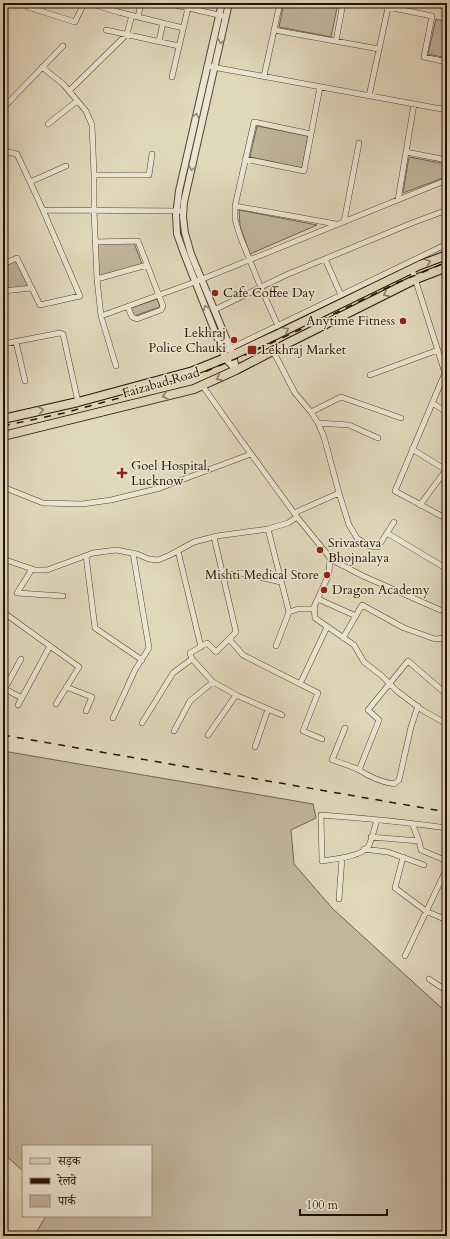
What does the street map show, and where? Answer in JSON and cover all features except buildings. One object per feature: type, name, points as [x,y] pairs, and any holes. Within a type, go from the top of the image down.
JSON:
[{"type":"main road","name":"Faizabad Road","points":[[3,420],[78,402],[193,371],[224,355],[412,269],[447,255]]},
{"type":"main road","name":"Faizabad Road","points":[[3,436],[194,389],[236,370],[416,279],[447,267]]},
{"type":"street","points":[[24,3],[28,7],[75,22],[84,3]]},
{"type":"street","points":[[89,3],[183,28]]},
{"type":"street","points":[[69,91],[127,34],[141,3]]},
{"type":"street","points":[[167,3],[226,17]]},
{"type":"street","points":[[222,3],[179,190],[176,211],[177,234],[195,282],[224,355],[236,370]]},
{"type":"street","points":[[229,3],[184,202],[182,217],[191,254],[232,352],[236,370]]},
{"type":"street","points":[[264,76],[280,3]]},
{"type":"street","points":[[336,41],[343,3]]},
{"type":"street","points":[[369,96],[389,5],[432,16],[424,57],[447,62]]},
{"type":"street","points":[[172,77],[188,8]]},
{"type":"street","points":[[159,42],[163,23]]},
{"type":"street","points":[[106,30],[179,46]]},
{"type":"street","points":[[274,30],[379,49]]},
{"type":"street","points":[[3,108],[63,46]]},
{"type":"street","points":[[207,66],[447,110]]},
{"type":"street","points":[[42,67],[63,84],[86,111],[92,125],[97,279],[101,316],[116,366]]},
{"type":"street","points":[[245,159],[304,171],[320,87]]},
{"type":"street","points":[[48,124],[77,101]]},
{"type":"street","points":[[398,200],[414,104]]},
{"type":"street","points":[[278,326],[240,236],[235,219],[235,206],[254,122],[311,134]]},
{"type":"street","points":[[344,222],[358,143]]},
{"type":"street","points":[[406,152],[447,160]]},
{"type":"street","points":[[3,264],[17,258],[40,305],[80,296],[17,154],[4,153]]},
{"type":"street","points":[[94,175],[149,175],[152,154]]},
{"type":"street","points":[[30,182],[66,166]]},
{"type":"street","points":[[101,316],[202,280],[447,180]]},
{"type":"street","points":[[235,206],[337,224]]},
{"type":"street","points":[[43,210],[183,211]]},
{"type":"street","points":[[214,310],[260,286],[447,210]]},
{"type":"street","points":[[95,242],[138,241],[163,306],[161,310],[137,319],[132,317],[128,307]]},
{"type":"street","points":[[232,352],[278,326],[447,244]]},
{"type":"street","points":[[325,259],[340,295]]},
{"type":"street","points":[[97,279],[147,265]]},
{"type":"street","points":[[412,269],[445,368],[445,373],[395,491],[447,520]]},
{"type":"street","points":[[3,291],[32,288]]},
{"type":"street","points":[[3,344],[60,333],[63,334],[78,402]]},
{"type":"street","points":[[16,342],[25,381]]},
{"type":"street","points":[[370,375],[438,350]]},
{"type":"street","points":[[272,351],[295,393],[318,423],[324,437],[339,493],[350,525],[357,538],[369,546],[378,546],[394,522]]},
{"type":"street","points":[[202,385],[295,515],[332,560],[363,576],[447,612]]},
{"type":"street","points":[[311,412],[341,397],[400,418]]},
{"type":"street","points":[[432,403],[447,412]]},
{"type":"street","points":[[318,423],[350,425],[378,438]]},
{"type":"street","points":[[412,450],[446,470],[420,505]]},
{"type":"street","points":[[3,487],[43,503],[82,504],[111,500],[160,488],[251,454]]},
{"type":"street","points":[[3,560],[35,570],[47,570],[93,553],[116,550],[158,560],[194,542],[214,537],[268,529],[288,523],[295,515],[339,493]]},
{"type":"street","points":[[268,529],[289,612],[276,646]]},
{"type":"street","points":[[387,533],[447,569]]},
{"type":"street","points":[[214,537],[236,632],[216,652],[207,643],[190,653],[192,660],[213,682],[236,695],[282,715]]},
{"type":"street","points":[[178,551],[201,647]]},
{"type":"street","points":[[113,718],[135,670],[150,648],[133,553]]},
{"type":"street","points":[[86,556],[95,628],[142,660]]},
{"type":"street","points":[[330,557],[329,574],[314,609],[314,618],[354,645],[364,662],[389,683],[397,692],[447,724]]},
{"type":"street","points":[[32,569],[17,593],[63,596]]},
{"type":"street","points":[[223,576],[241,573],[281,582]]},
{"type":"street","points":[[318,599],[356,616]]},
{"type":"street","points":[[343,638],[362,605],[404,628],[435,639],[447,638]]},
{"type":"street","points":[[289,612],[298,609],[314,609]]},
{"type":"street","points":[[3,621],[7,615],[79,667],[56,704]]},
{"type":"street","points":[[300,684],[327,626]]},
{"type":"street","points":[[228,639],[243,655],[318,693],[303,731],[322,738]]},
{"type":"street","points":[[18,705],[50,646]]},
{"type":"street","points":[[21,659],[4,690],[22,698]]},
{"type":"street","points":[[142,723],[173,673],[192,660]]},
{"type":"street","points":[[359,770],[379,720],[368,710],[408,661],[445,693],[447,691]]},
{"type":"street","points":[[174,731],[190,701],[213,682]]},
{"type":"street","points":[[66,687],[92,697],[86,711]]},
{"type":"street","points":[[208,735],[236,695]]},
{"type":"street","points":[[345,728],[332,760],[359,770],[363,774],[382,782],[394,784],[398,780],[411,726],[418,706]]},
{"type":"street","points":[[255,747],[268,709]]},
{"type":"street","points":[[377,820],[368,847],[357,854],[322,861],[321,814],[412,823],[447,828]]},
{"type":"street","points":[[412,823],[421,850],[447,861]]},
{"type":"street","points":[[371,837],[419,841]]},
{"type":"street","points":[[364,849],[388,852],[424,865]]},
{"type":"street","points":[[403,857],[395,888],[426,911],[442,918]]},
{"type":"street","points":[[339,899],[342,858]]},
{"type":"street","points":[[405,956],[447,868]]},
{"type":"street","points":[[429,979],[447,991]]},
{"type":"green space","points":[[284,3],[338,3],[331,37],[279,27]]},
{"type":"green space","points":[[436,19],[447,22],[447,58],[428,54]]},
{"type":"green space","points":[[257,126],[308,136],[302,168],[250,157]]},
{"type":"green space","points":[[409,157],[446,164],[443,178],[403,193]]},
{"type":"green space","points":[[239,210],[317,225],[250,254],[240,226]]},
{"type":"green space","points":[[134,243],[142,264],[99,277],[97,244]]},
{"type":"green space","points":[[16,260],[28,286],[3,289],[3,265]]},
{"type":"green space","points":[[157,299],[160,307],[134,316],[131,308]]},
{"type":"green space","points":[[3,751],[313,804],[316,818],[291,830],[294,864],[333,909],[447,1013],[447,1236],[34,1236],[45,1217],[152,1217],[152,1145],[22,1145],[22,1170],[3,1153]]},
{"type":"railway","points":[[3,426],[64,413],[185,380],[252,352],[399,282],[447,262]]},
{"type":"railway","points":[[3,735],[447,812]]},
{"type":"place","name":"Cafe Coffee Day","points":[[215,293]]},
{"type":"place","name":"Anytime Fitness","points":[[403,321]]},
{"type":"place","name":"Lekhraj Police Chauki","points":[[234,340]]},
{"type":"place","name":"Lekhraj Market","points":[[252,350]]},
{"type":"place","name":"Goel Hospital, Lucknow","points":[[122,473]]},
{"type":"place","name":"Srivastava Bhojnalaya","points":[[320,550]]},
{"type":"place","name":"Mishti Medical Store","points":[[327,575]]},
{"type":"place","name":"Dragon Academy","points":[[324,590]]}]
